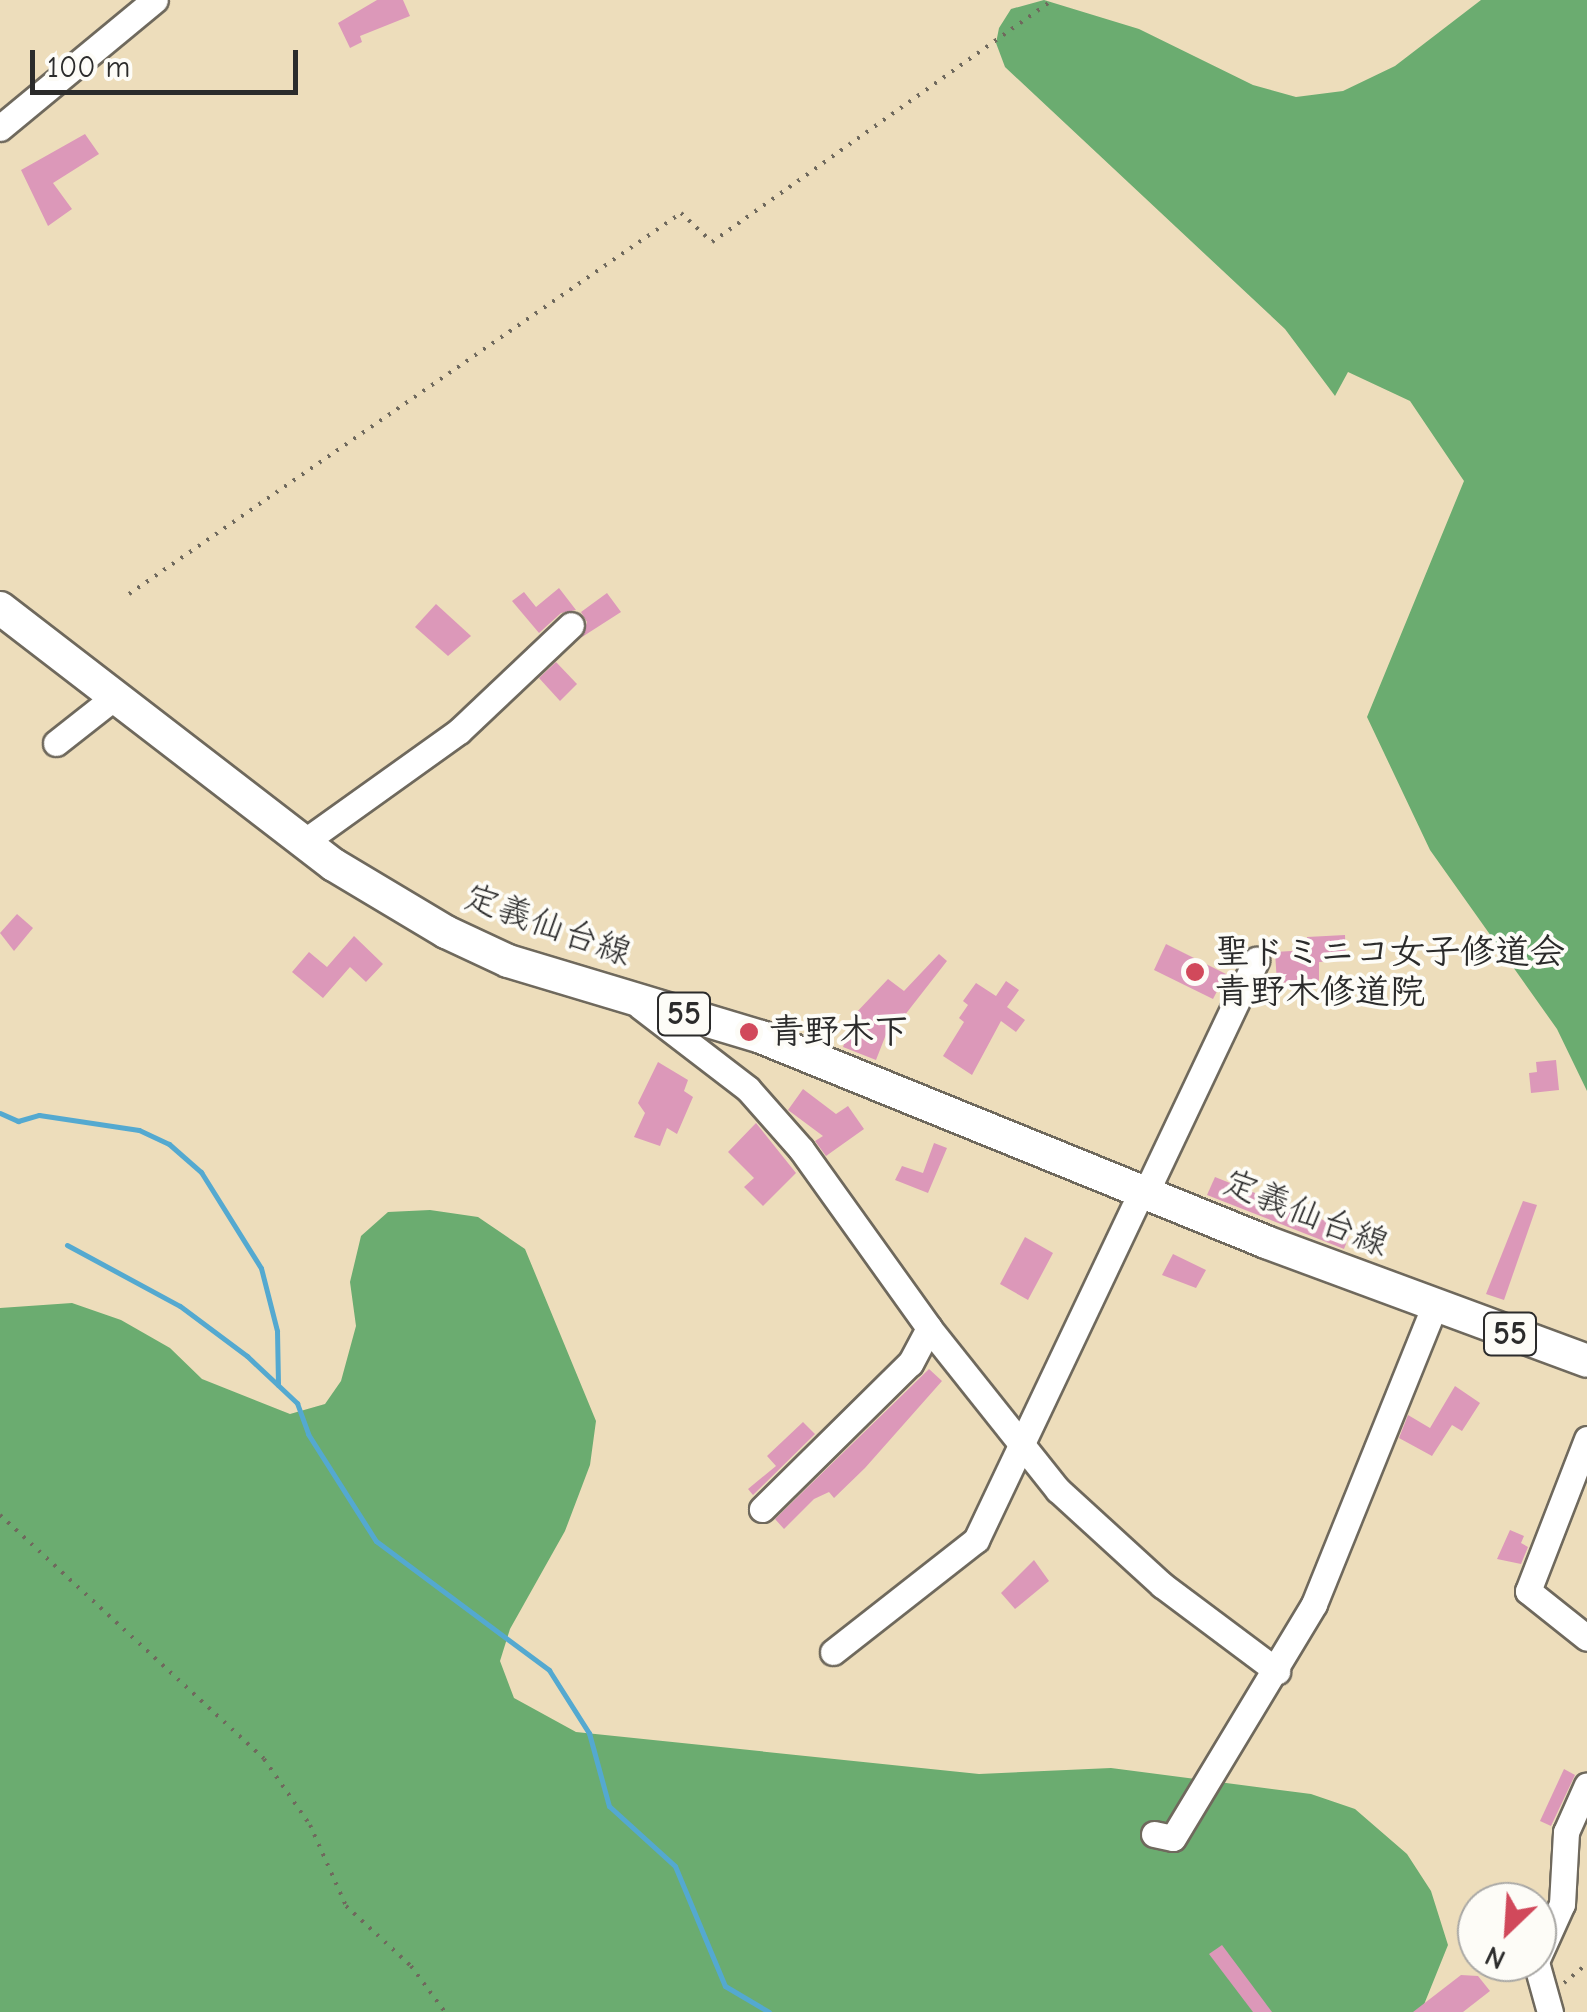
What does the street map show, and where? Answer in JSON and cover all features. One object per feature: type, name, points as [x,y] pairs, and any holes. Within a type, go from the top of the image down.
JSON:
[{"type":"main road","name":"定義仙台線","points":[[2,612],[112,700],[304,842],[446,932],[508,961],[761,1037],[1434,1306],[1587,1361]]},
{"type":"street","points":[[0,128],[154,0]]},
{"type":"street","points":[[304,842],[459,731],[571,625]]},
{"type":"street","points":[[56,743],[112,700]]},
{"type":"street","points":[[833,1652],[976,1540],[1256,960]]},
{"type":"street","points":[[630,998],[748,1089],[801,1149],[929,1328],[1024,1440],[1058,1490],[1123,1550],[1277,1671]]},
{"type":"street","points":[[1154,1834],[1173,1838],[1314,1604],[1434,1306]]},
{"type":"street","points":[[762,1509],[910,1363],[929,1328]]},
{"type":"street","points":[[1587,1439],[1528,1592],[1587,1638]]},
{"type":"street","points":[[1557,1915],[1562,1904],[1566,1832],[1587,1785]]},
{"type":"path","points":[[129,594],[681,213],[712,242],[1053,0]]},
{"type":"path","points":[[0,1515],[264,1760],[310,1825],[346,1906],[411,1966],[445,2012]]},
{"type":"path","points":[[1547,2005],[1587,1964]]},
{"type":"green space","points":[[1044,0],[1139,29],[1253,85],[1296,97],[1343,91],[1395,66],[1481,0],[1587,0],[1587,1091],[1557,1029],[1430,850],[1367,717],[1464,481],[1410,401],[1348,372],[1335,396],[1285,329],[1005,67],[996,43],[999,28],[1011,9]]},
{"type":"green space","points":[[430,1210],[478,1217],[525,1249],[596,1421],[590,1465],[565,1531],[510,1629],[500,1661],[514,1698],[576,1732],[979,1774],[1111,1768],[1311,1794],[1355,1809],[1407,1854],[1431,1891],[1448,1945],[1421,2012],[0,2012],[0,1308],[72,1303],[121,1320],[170,1348],[202,1379],[290,1414],[325,1404],[341,1381],[356,1326],[350,1282],[361,1236],[388,1212]]},
{"type":"building","points":[[377,0],[403,0],[410,16],[360,36],[362,42],[350,48],[338,23]]},
{"type":"building","points":[[85,134],[99,154],[53,183],[72,209],[48,226],[21,170]]},
{"type":"building","points":[[559,588],[576,610],[561,613],[539,633],[512,601],[524,592],[536,607]]},
{"type":"building","points":[[607,593],[621,612],[582,637],[587,622],[581,612]]},
{"type":"building","points":[[436,604],[471,636],[448,656],[415,627]]},
{"type":"building","points":[[556,662],[577,684],[560,701],[539,678]]},
{"type":"building","points":[[17,914],[33,928],[14,951],[0,933]]},
{"type":"building","points":[[1345,935],[1346,961],[1319,962],[1319,981],[1277,983],[1275,952],[1307,950],[1307,937]]},
{"type":"building","points":[[354,936],[383,964],[366,982],[350,967],[323,998],[292,972],[309,952],[327,967]]},
{"type":"building","points":[[1166,944],[1226,974],[1213,999],[1154,970]]},
{"type":"building","points":[[939,954],[947,961],[901,1020],[894,1014],[876,1060],[843,1047],[855,1014],[888,979],[904,991]]},
{"type":"building","points":[[1006,981],[1019,990],[1007,1007],[1025,1020],[1016,1032],[1001,1021],[972,1075],[943,1056],[964,1022],[959,1018],[968,1005],[963,1001],[976,983],[996,996]]},
{"type":"building","points":[[1556,1060],[1559,1090],[1531,1093],[1529,1073],[1537,1072],[1536,1062]]},
{"type":"building","points":[[658,1062],[688,1080],[684,1091],[693,1097],[677,1134],[667,1128],[660,1146],[634,1137],[645,1113],[638,1103]]},
{"type":"building","points":[[803,1089],[836,1114],[848,1106],[864,1129],[826,1156],[815,1141],[823,1136],[788,1110]]},
{"type":"building","points":[[756,1123],[796,1173],[763,1206],[744,1187],[754,1178],[728,1152]]},
{"type":"building","points":[[934,1143],[947,1148],[928,1193],[895,1180],[902,1166],[923,1173]]},
{"type":"building","points":[[1215,1177],[1351,1231],[1344,1249],[1207,1195]]},
{"type":"building","points":[[1523,1201],[1537,1205],[1504,1300],[1486,1294]]},
{"type":"building","points":[[1025,1237],[1053,1253],[1028,1300],[1000,1284]]},
{"type":"building","points":[[1173,1254],[1206,1270],[1196,1288],[1162,1275]]},
{"type":"building","points":[[929,1369],[942,1381],[865,1468],[834,1498],[829,1492],[814,1499],[784,1529],[775,1519]]},
{"type":"building","points":[[1455,1386],[1480,1403],[1462,1431],[1452,1425],[1432,1456],[1399,1438],[1408,1415],[1430,1428]]},
{"type":"building","points":[[803,1422],[815,1434],[753,1495],[748,1489],[776,1466],[767,1456]]},
{"type":"building","points":[[1510,1530],[1524,1536],[1521,1543],[1528,1547],[1521,1564],[1497,1559]]},
{"type":"building","points":[[1034,1560],[1049,1581],[1015,1609],[1001,1593]]},
{"type":"building","points":[[1564,1769],[1575,1775],[1551,1826],[1540,1821]]},
{"type":"building","points":[[1222,1945],[1272,2012],[1253,2012],[1209,1954]]},
{"type":"building","points":[[1457,1978],[1457,1982],[1483,1982],[1490,1991],[1463,2012],[1413,2012]]},
{"type":"waterway","points":[[0,1113],[18,1121],[39,1115],[139,1130],[169,1144],[201,1172],[261,1268],[277,1331],[278,1385]]},
{"type":"waterway","points":[[67,1245],[180,1306],[247,1356],[297,1403],[308,1434],[376,1541],[549,1670],[589,1733],[609,1806],[675,1866],[725,1986],[769,2012]]},
{"type":"place","name":"聖ドミニコ女子修道会 青野木修道院","points":[[1195,972]]},
{"type":"place","name":"青野木下","points":[[749,1032]]}]
